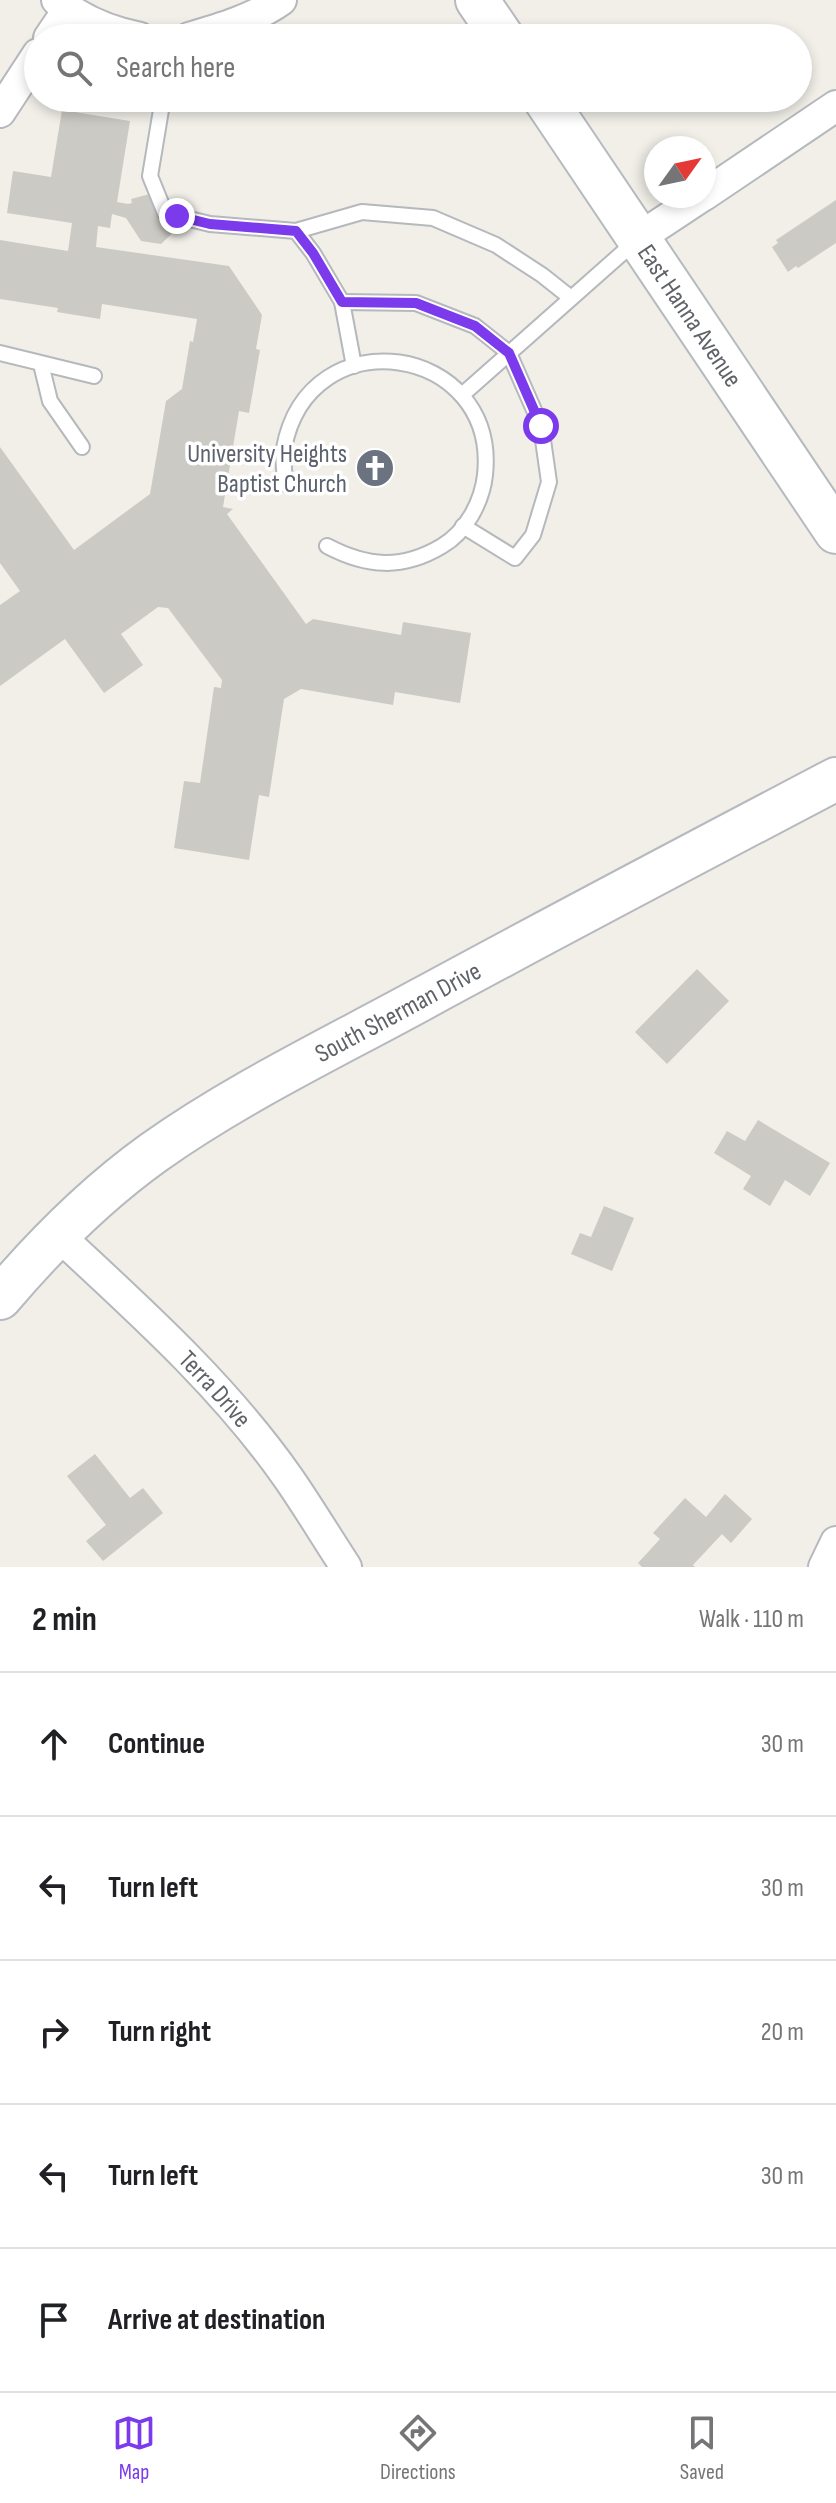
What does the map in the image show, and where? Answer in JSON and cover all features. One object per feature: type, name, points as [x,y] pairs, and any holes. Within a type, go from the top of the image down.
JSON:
[{"type":"main road","points":[[477,0],[493,24]]},
{"type":"main road","name":"East Hanna Avenue","points":[[554,112],[836,532]]},
{"type":"main road","name":"South Sherman Drive","points":[[0,1298],[100,1195],[150,1155],[240,1098],[574,916],[836,779]]},
{"type":"street","points":[[232,24],[281,0]]},
{"type":"street","points":[[55,24],[62,5],[97,24]]},
{"type":"street","points":[[0,112],[24,75]]},
{"type":"street","points":[[716,186],[836,106]]},
{"type":"street","points":[[640,237],[684,208]]},
{"type":"street","name":"Terra Drive","points":[[58,1235],[165,1334],[224,1399],[289,1478],[346,1567]]},
{"type":"street","points":[[824,1567],[836,1542]]},
{"type":"lane","points":[[161,112],[150,176],[165,213],[210,224],[296,231],[362,212],[433,218],[496,245],[571,298]]},
{"type":"lane","points":[[296,231],[342,302],[354,366]]},
{"type":"lane","points":[[462,395],[640,237]]},
{"type":"lane","points":[[342,302],[416,303],[475,326],[509,353],[541,426],[549,482],[533,535],[515,558],[463,526]]},
{"type":"lane","points":[[0,353],[94,376]]},
{"type":"lane","points":[[285,484],[283,451],[292,418],[311,391],[338,371],[371,361],[404,362],[435,373],[462,395],[479,424],[487,457],[483,490],[469,520],[445,544],[415,559],[382,564],[349,558],[327,546]]},
{"type":"lane","points":[[41,364],[50,401],[82,447]]},
{"type":"building","points":[[62,112],[130,121],[117,202],[132,203],[131,199],[161,191],[165,202],[183,223],[161,244],[141,241],[126,218],[112,214],[110,228],[98,226],[96,247],[229,266],[262,315],[256,349],[260,350],[249,413],[239,411],[223,507],[233,509],[227,514],[306,624],[313,619],[401,635],[403,622],[471,633],[460,703],[395,692],[393,705],[301,689],[284,699],[269,797],[259,795],[249,860],[174,848],[184,781],[200,783],[214,687],[221,688],[222,680],[168,608],[158,607],[121,634],[143,665],[104,693],[65,639],[0,686],[0,605],[20,591],[0,563],[0,447],[74,550],[150,494],[166,401],[182,389],[197,319],[102,304],[100,319],[57,312],[58,308],[0,299],[0,240],[68,251],[72,223],[7,213],[13,171],[51,177]]},
{"type":"building","points":[[836,200],[836,243],[788,272],[772,247],[778,243],[776,240]]},
{"type":"building","points":[[697,969],[729,1001],[667,1064],[635,1032]]},
{"type":"building","points":[[758,1120],[830,1163],[810,1196],[785,1180],[770,1206],[743,1189],[751,1176],[714,1153],[727,1131],[745,1141]]},
{"type":"building","points":[[604,1206],[634,1218],[612,1271],[571,1254],[580,1233],[591,1237]]},
{"type":"building","points":[[95,1454],[130,1498],[143,1488],[163,1513],[103,1561],[86,1541],[106,1525],[67,1476]]},
{"type":"building","points":[[725,1494],[752,1519],[731,1543],[722,1534],[693,1565],[695,1567],[642,1567],[638,1563],[660,1539],[653,1533],[685,1498],[706,1517]]},
{"type":"place","name":"University Heights Baptist Church","points":[[375,468]]},
{"type":"route","points":[[177,216],[210,224],[296,231],[342,302],[416,303],[475,326],[509,353],[541,426]]}]
